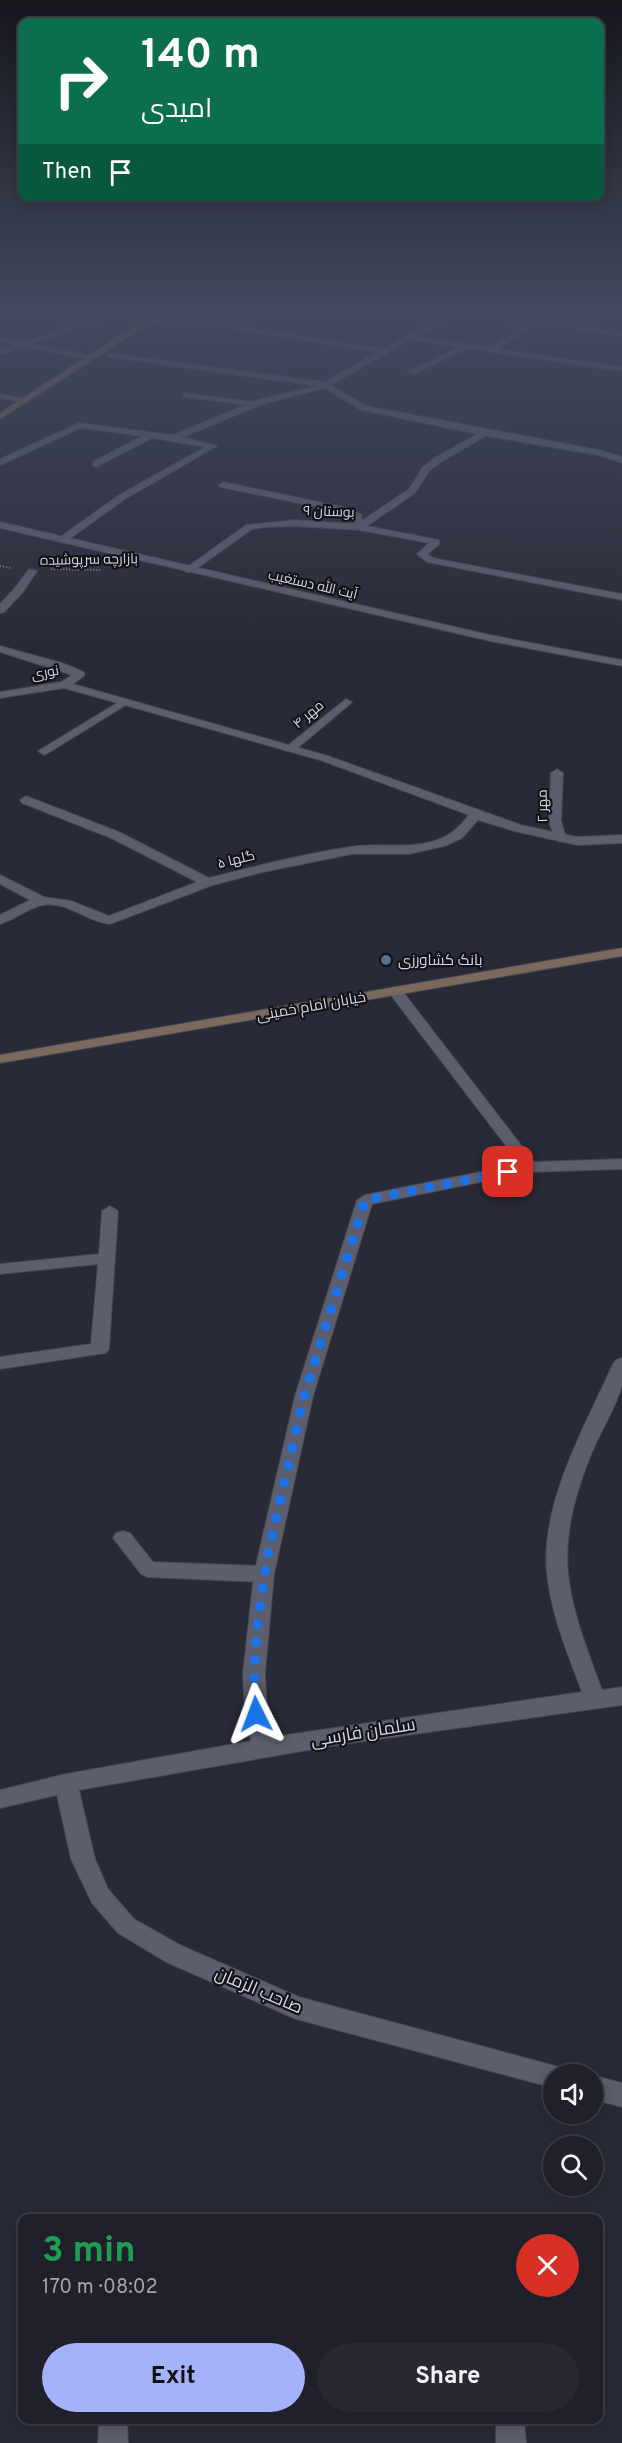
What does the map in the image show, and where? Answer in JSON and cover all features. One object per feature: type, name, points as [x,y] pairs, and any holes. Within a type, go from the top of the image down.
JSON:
[{"type":"main road","name":"خیابان امام خمینی","points":[[0,1059],[622,952]]},
{"type":"street","points":[[0,462],[79,424],[213,446],[122,497],[62,540]]},
{"type":"street","points":[[174,438],[207,424]]},
{"type":"street","points":[[443,424],[599,453],[622,460]]},
{"type":"street","name":"بوستان ۹","points":[[189,570],[249,527],[295,523],[359,527],[412,491],[426,469],[436,461],[485,433]]},
{"type":"street","points":[[96,464],[152,435]]},
{"type":"street","points":[[224,485],[340,509],[358,516],[359,527],[436,542],[422,554],[430,560],[622,597]]},
{"type":"street","name":"آیت الله دستغیب","points":[[0,525],[527,646],[622,663]]},
{"type":"street","points":[[0,610],[19,591],[32,571]]},
{"type":"street","name":"نوری","points":[[0,649],[58,665],[80,674],[64,685],[0,695]]},
{"type":"street","points":[[64,685],[324,758],[518,828],[577,841],[622,839]]},
{"type":"street","name":"مهر ۴","points":[[290,748],[346,702]]},
{"type":"street","points":[[44,751],[123,703]]},
{"type":"street","name":"مهر ۲","points":[[557,773],[555,821],[560,838]]},
{"type":"street","points":[[26,800],[114,836],[208,882]]},
{"type":"street","name":"گلها ۵","points":[[0,879],[40,900],[51,899],[63,902],[100,920],[110,920],[208,882],[352,850],[424,848],[458,835],[475,816],[483,816]]},
{"type":"street","points":[[0,920],[40,900]]},
{"type":"street","points":[[395,991],[530,1167]]},
{"type":"street","points":[[263,1747],[256,1714],[254,1673],[264,1574],[304,1396],[365,1200],[530,1167],[622,1164]]},
{"type":"street","points":[[0,1363],[100,1349],[110,1211]]},
{"type":"street","points":[[0,1269],[107,1258]]},
{"type":"street","points":[[595,1699],[561,1596],[556,1554],[569,1486],[622,1364]]},
{"type":"street","points":[[123,1538],[148,1569],[264,1574]]},
{"type":"street","name":"سلمان فارسی","points":[[0,1799],[66,1783],[263,1747],[622,1696]]},
{"type":"street","name":"صاحب الزمان","points":[[66,1783],[82,1859],[100,1896],[126,1926],[174,1954],[296,2008],[543,2073]]},
{"type":"street","points":[[603,2090],[622,2095]]},
{"type":"street","points":[[113,2424],[113,2443]]},
{"type":"street","points":[[510,2424],[511,2443]]},
{"type":"path","name":"بازارچه سرپوشیده","points":[[0,566],[32,571],[43,569],[102,570]]},
{"type":"place","name":"بانک کشاورزی","points":[[386,960]]},
{"type":"route","points":[[256,1714],[254,1673],[257,1628],[267,1558],[304,1396],[365,1200],[508,1172]]}]
